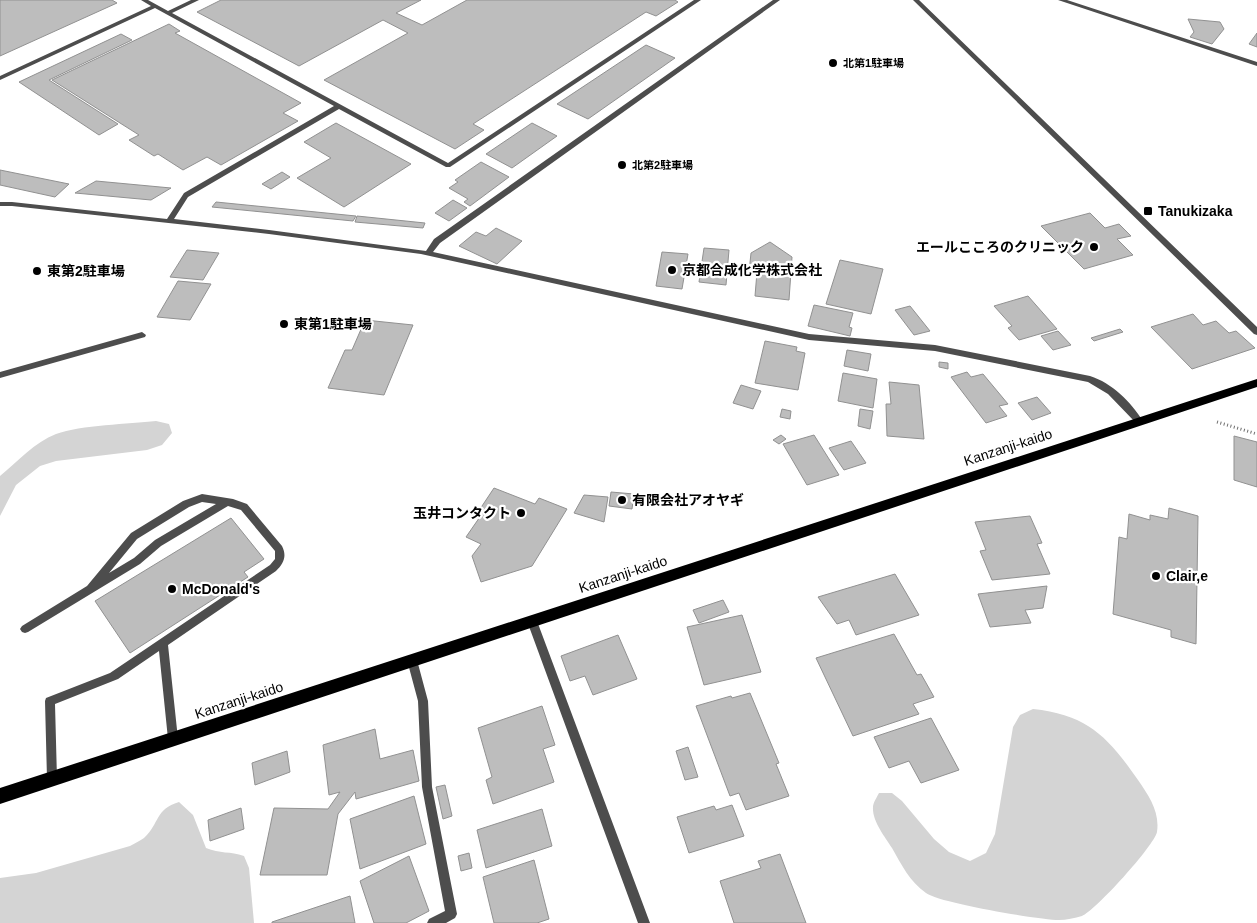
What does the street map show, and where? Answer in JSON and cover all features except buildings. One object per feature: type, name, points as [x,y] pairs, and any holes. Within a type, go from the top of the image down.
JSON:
[{"type":"main road","name":"Kanzanji-kaido","points":[[0,796],[1257,382]]},
{"type":"street","points":[[144,0],[448,166],[698,0]]},
{"type":"street","points":[[168,13],[196,0]]},
{"type":"street","points":[[428,254],[437,240],[777,0]]},
{"type":"street","points":[[916,0],[1257,332]]},
{"type":"street","points":[[1061,0],[1257,64]]},
{"type":"street","points":[[0,78],[155,6]]},
{"type":"street","points":[[169,221],[186,195],[339,106]]},
{"type":"street","points":[[0,204],[269,232],[428,254],[809,337],[831,341],[934,348],[1090,379],[1103,384],[1113,392],[1139,421]]},
{"type":"street","points":[[0,374],[142,335]]},
{"type":"street","points":[[52,779],[50,701],[114,676],[273,568],[279,562],[281,555],[279,549],[248,511],[239,504],[202,498],[194,500],[145,528],[124,546],[91,588]]},
{"type":"street","points":[[25,629],[137,561],[158,543],[227,502]]},
{"type":"street","points":[[532,621],[644,923]]},
{"type":"street","points":[[163,642],[174,739]]},
{"type":"street","points":[[412,660],[423,701],[427,788],[451,914],[433,923]]},
{"type":"path","points":[[1217,422],[1257,434]]},
{"type":"shaded area","points":[[156,421],[169,424],[172,433],[162,445],[147,450],[56,461],[40,466],[16,485],[0,516],[0,476],[41,442],[66,431],[105,425]]},
{"type":"shaded area","points":[[1033,709],[1068,717],[1082,723],[1106,740],[1127,765],[1150,798],[1157,818],[1157,832],[1153,839],[1111,891],[1089,912],[1070,919],[1059,920],[1012,914],[950,901],[926,893],[915,884],[906,872],[879,829],[873,812],[873,807],[879,793],[892,793],[902,801],[934,839],[949,852],[970,861],[986,853],[995,834],[1013,727],[1020,715]]},
{"type":"shaded area","points":[[179,802],[193,815],[206,848],[244,856],[249,868],[254,923],[0,923],[0,878],[36,873],[130,846],[144,838],[166,808]]},
{"type":"place","name":"北第1駐車場","points":[[833,63]]},
{"type":"place","name":"北第2駐車場","points":[[622,165]]},
{"type":"place","name":"Tanukizaka","points":[[1148,211]]},
{"type":"place","name":"エールこころのクリニック","points":[[1094,247]]},
{"type":"place","name":"京都合成化学株式会社","points":[[672,270]]},
{"type":"place","name":"東第2駐車場","points":[[37,271]]},
{"type":"place","name":"東第1駐車場","points":[[284,324]]},
{"type":"place","name":"有限会社アオヤギ","points":[[622,500]]},
{"type":"place","name":"玉井コンタクト","points":[[521,513]]},
{"type":"place","name":"Clair,e","points":[[1156,576]]},
{"type":"place","name":"McDonald's","points":[[172,589]]}]
